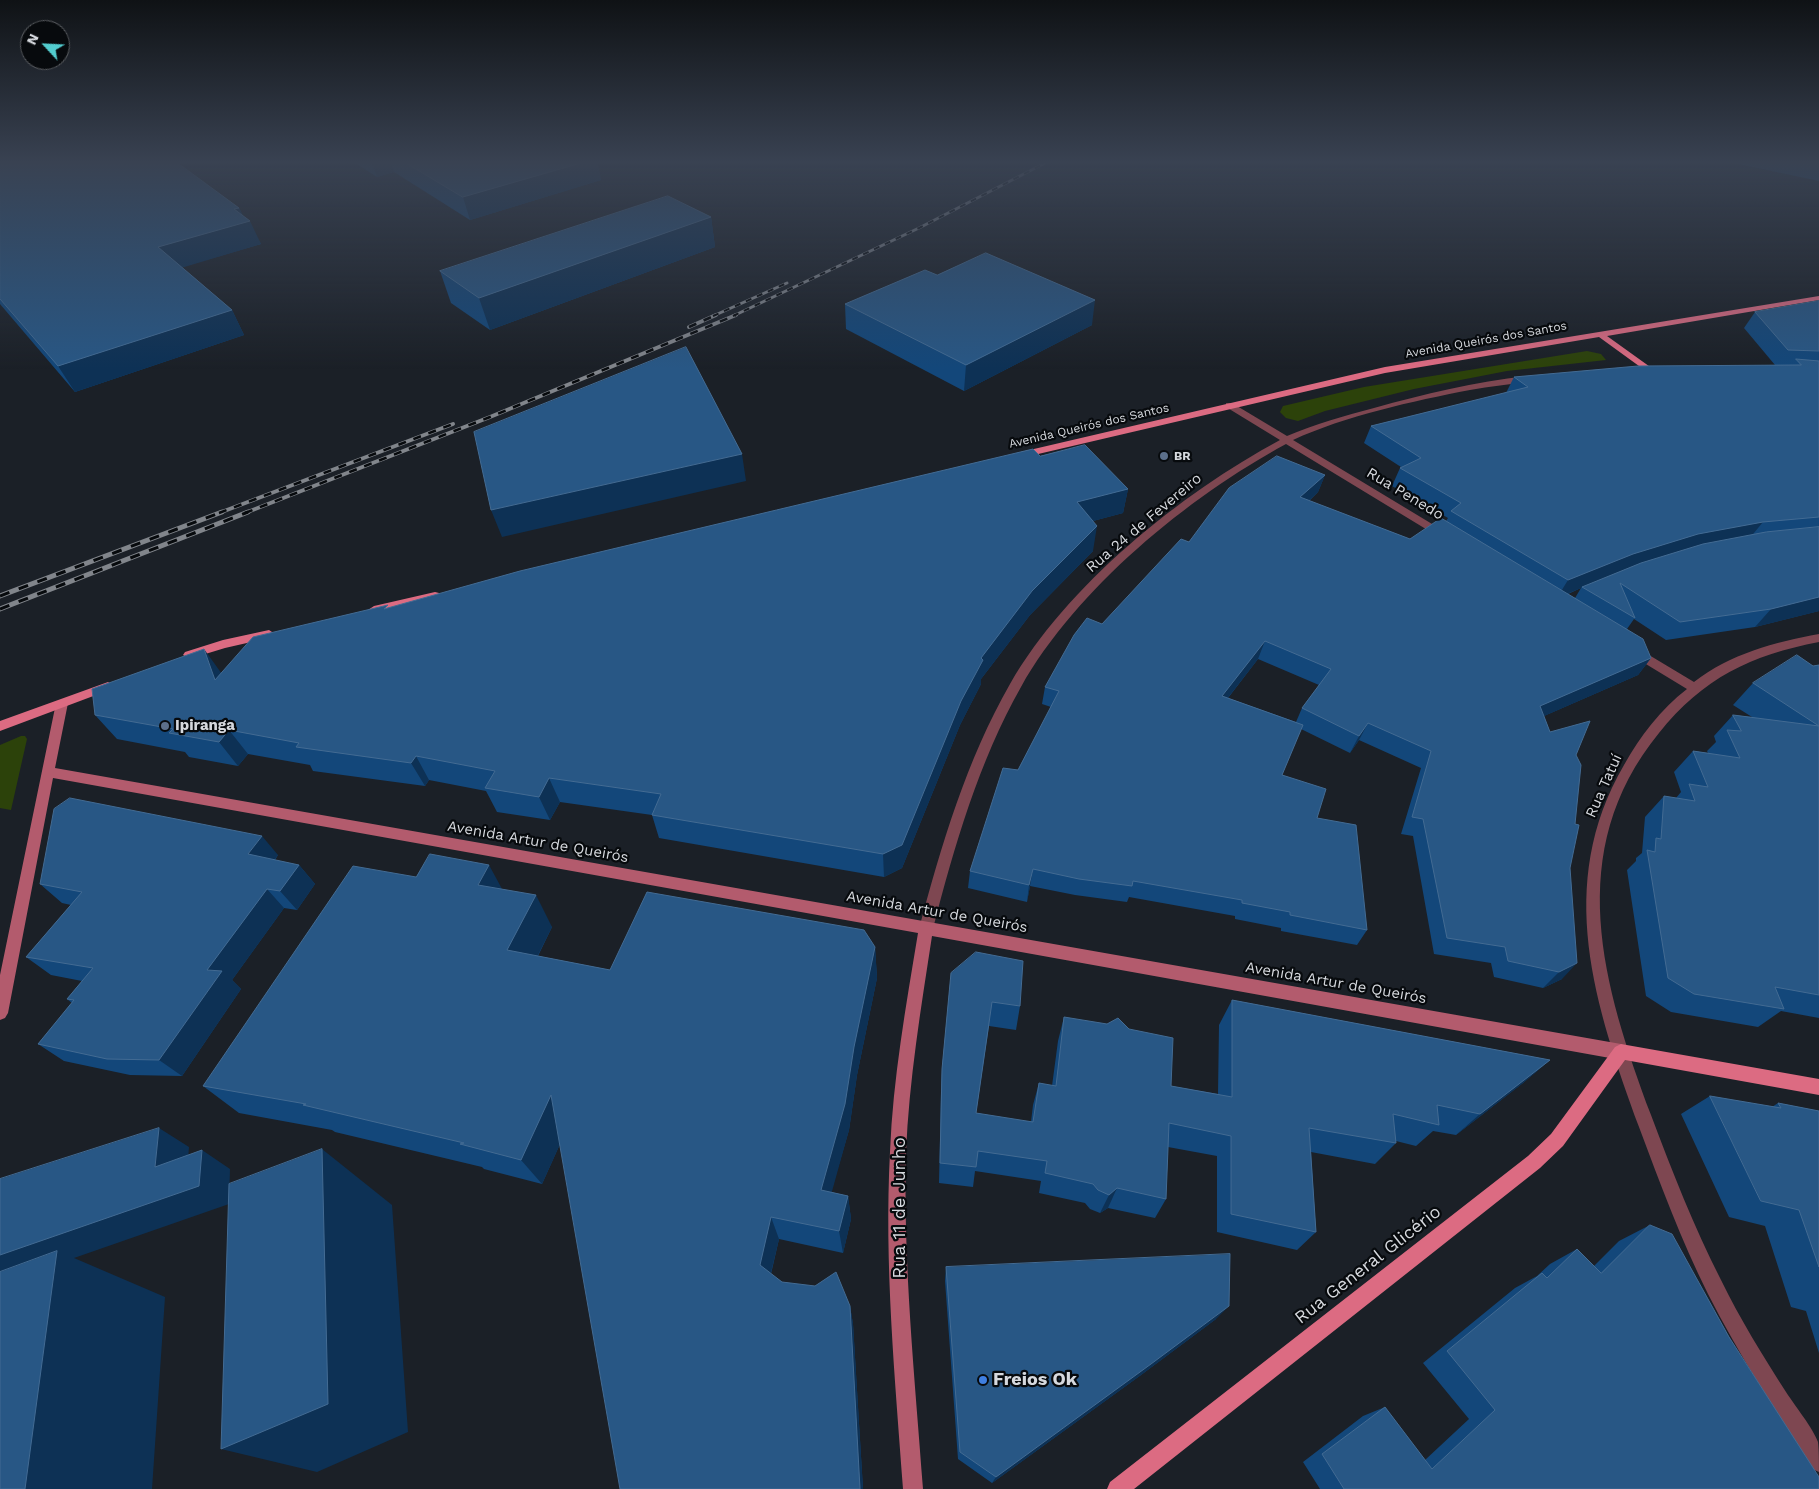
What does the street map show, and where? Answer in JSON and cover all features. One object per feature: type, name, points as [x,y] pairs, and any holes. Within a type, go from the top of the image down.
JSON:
[{"type":"main road","name":"Avenida Queirós dos Santos","points":[[1013,457],[1385,370],[1819,298]]},
{"type":"main road","points":[[1600,334],[1655,371]]},
{"type":"main road","points":[[367,611],[444,594]]},
{"type":"main road","points":[[177,660],[223,644],[281,631]]},
{"type":"main road","points":[[0,726],[115,683]]},
{"type":"main road","name":"Avenida Artur de Queirós","points":[[1621,1052],[1819,1087]]},
{"type":"main road","name":"Rua General Glicério","points":[[1117,1489],[1534,1162],[1558,1140],[1621,1052]]},
{"type":"street","points":[[1634,371],[1655,371]]},
{"type":"street","name":"Rua 24 de Fevereiro","points":[[926,928],[954,828],[992,732],[1022,674],[1053,631],[1092,587],[1149,534],[1190,501],[1253,458],[1286,440],[1328,424],[1423,397],[1467,387],[1533,378]]},
{"type":"street","name":"Rua Penedo","points":[[1229,405],[1451,540]]},
{"type":"street","name":"Rua Tatuí","points":[[1819,638],[1781,645],[1735,662],[1693,687],[1661,721],[1638,751],[1620,781],[1599,838],[1594,872],[1592,910],[1602,988],[1621,1052],[1658,1158],[1727,1312],[1766,1380],[1819,1462]]},
{"type":"street","points":[[1623,644],[1693,687]]},
{"type":"street","points":[[0,1013],[62,703]]},
{"type":"street","name":"Avenida Artur de Queirós","points":[[48,772],[1621,1052]]},
{"type":"street","name":"Rua 11 de Junho","points":[[913,1489],[899,1280],[897,1182],[902,1096],[926,928]]},
{"type":"green space","points":[[1587,351],[1601,354],[1606,360],[1507,371],[1414,389],[1325,411],[1298,421],[1286,418],[1280,412],[1283,406],[1364,387]]},
{"type":"green space","points":[[25,736],[27,739],[11,810],[0,808],[0,745]]},
{"type":"building","points":[[0,230],[216,230],[158,247],[232,310],[58,366],[0,299]]},
{"type":"building","points":[[563,230],[672,230],[479,298],[440,271]]},
{"type":"building","points":[[986,253],[1095,300],[966,365],[845,304],[925,270],[937,275]]},
{"type":"building","points":[[1819,301],[1819,351],[1788,350],[1755,312]]},
{"type":"building","points":[[686,347],[742,454],[491,510],[474,432]]},
{"type":"building","points":[[1796,359],[1819,361],[1819,517],[1763,522],[1698,534],[1633,554],[1568,580],[1451,511],[1461,503],[1400,468],[1421,458],[1371,426],[1528,387],[1514,377],[1638,366],[1801,365]]},
{"type":"building","points":[[1085,445],[1128,489],[1077,502],[1097,526],[1032,591],[981,658],[983,660],[961,701],[902,845],[883,854],[652,815],[661,794],[549,778],[539,797],[485,788],[495,771],[416,756],[411,763],[296,747],[299,743],[229,730],[219,742],[169,733],[173,729],[95,715],[92,689],[204,649],[215,680],[253,637],[388,605],[384,609],[520,571],[1033,449],[1040,456]]},
{"type":"building","points":[[1277,456],[1325,475],[1300,497],[1410,539],[1441,518],[1643,639],[1651,658],[1540,706],[1550,732],[1590,721],[1576,755],[1581,765],[1575,824],[1579,825],[1570,868],[1577,963],[1559,972],[1508,961],[1505,947],[1447,938],[1423,819],[1412,817],[1431,751],[1368,723],[1359,736],[1302,708],[1331,669],[1265,641],[1222,696],[1303,725],[1282,775],[1326,789],[1317,818],[1356,825],[1367,930],[1290,915],[1290,912],[1242,903],[1242,900],[1133,881],[1132,886],[1079,879],[1033,869],[1029,885],[970,871],[1003,768],[1018,770],[1059,691],[1045,687],[1074,635],[1087,618],[1102,624],[1181,539],[1189,542],[1229,488]]},
{"type":"building","points":[[1819,527],[1819,597],[1771,609],[1680,622],[1620,583],[1635,618],[1582,587],[1641,563],[1703,544],[1766,532]]},
{"type":"building","points":[[1797,655],[1813,666],[1819,665],[1819,726],[1753,683]]},
{"type":"building","points":[[1733,715],[1819,726],[1819,995],[1775,987],[1784,1009],[1694,994],[1668,978],[1647,850],[1655,852],[1656,838],[1661,839],[1664,796],[1695,801],[1689,784],[1708,787],[1693,751],[1740,758],[1727,730],[1741,731]]},
{"type":"building","points":[[70,798],[262,836],[248,854],[299,865],[280,891],[267,889],[207,970],[222,971],[159,1060],[107,1059],[38,1044],[74,1000],[67,999],[93,968],[26,957],[82,892],[40,884],[54,809]]},
{"type":"building","points":[[430,854],[489,865],[478,885],[536,895],[507,950],[610,970],[647,892],[864,930],[875,947],[854,1047],[845,1104],[821,1190],[848,1196],[839,1231],[771,1217],[760,1265],[782,1282],[815,1286],[836,1272],[850,1306],[860,1489],[620,1489],[551,1095],[521,1160],[460,1144],[464,1143],[303,1105],[306,1104],[203,1086],[353,866],[416,877]]},
{"type":"building","points":[[976,952],[1023,961],[1020,1006],[992,1002],[976,1113],[1033,1122],[1039,1083],[1056,1086],[1064,1017],[1107,1024],[1118,1018],[1129,1029],[1173,1038],[1171,1086],[1232,1097],[1232,1000],[1550,1060],[1480,1114],[1437,1105],[1439,1125],[1393,1114],[1396,1143],[1309,1128],[1316,1232],[1231,1214],[1231,1136],[1169,1123],[1166,1199],[1117,1188],[1109,1195],[1098,1190],[1093,1184],[1045,1173],[1047,1161],[978,1151],[976,1167],[940,1163],[942,1069],[951,973]]},
{"type":"building","points":[[1710,1096],[1781,1108],[1778,1103],[1819,1111],[1819,1267],[1799,1210],[1761,1201]]},
{"type":"building","points":[[159,1128],[155,1167],[202,1150],[199,1186],[0,1255],[0,1179]]},
{"type":"building","points":[[322,1149],[328,1404],[221,1449],[229,1184]]},
{"type":"building","points":[[1650,1225],[1672,1234],[1729,1337],[1819,1477],[1819,1489],[1344,1489],[1322,1454],[1385,1407],[1432,1469],[1495,1410],[1447,1351],[1542,1273],[1547,1278],[1577,1249],[1601,1273]]},
{"type":"building","points":[[57,1251],[25,1489],[0,1489],[0,1272]]},
{"type":"building","points":[[1230,1254],[1229,1306],[1151,1364],[996,1477],[960,1452],[946,1267]]},
{"type":"railway","points":[[733,316],[914,230]]},
{"type":"railway","points":[[713,316],[787,283]]},
{"type":"railway","points":[[689,327],[716,315]]},
{"type":"railway","points":[[245,513],[490,417],[736,315]]},
{"type":"railway","points":[[219,513],[453,424]]},
{"type":"railway","points":[[0,596],[222,512]]},
{"type":"railway","points":[[0,609],[248,512]]},
{"type":"place","name":"BR","points":[[1164,456]]},
{"type":"place","name":"Ipiranga","points":[[165,726]]},
{"type":"place","name":"Freios Ok","points":[[983,1380]]}]
